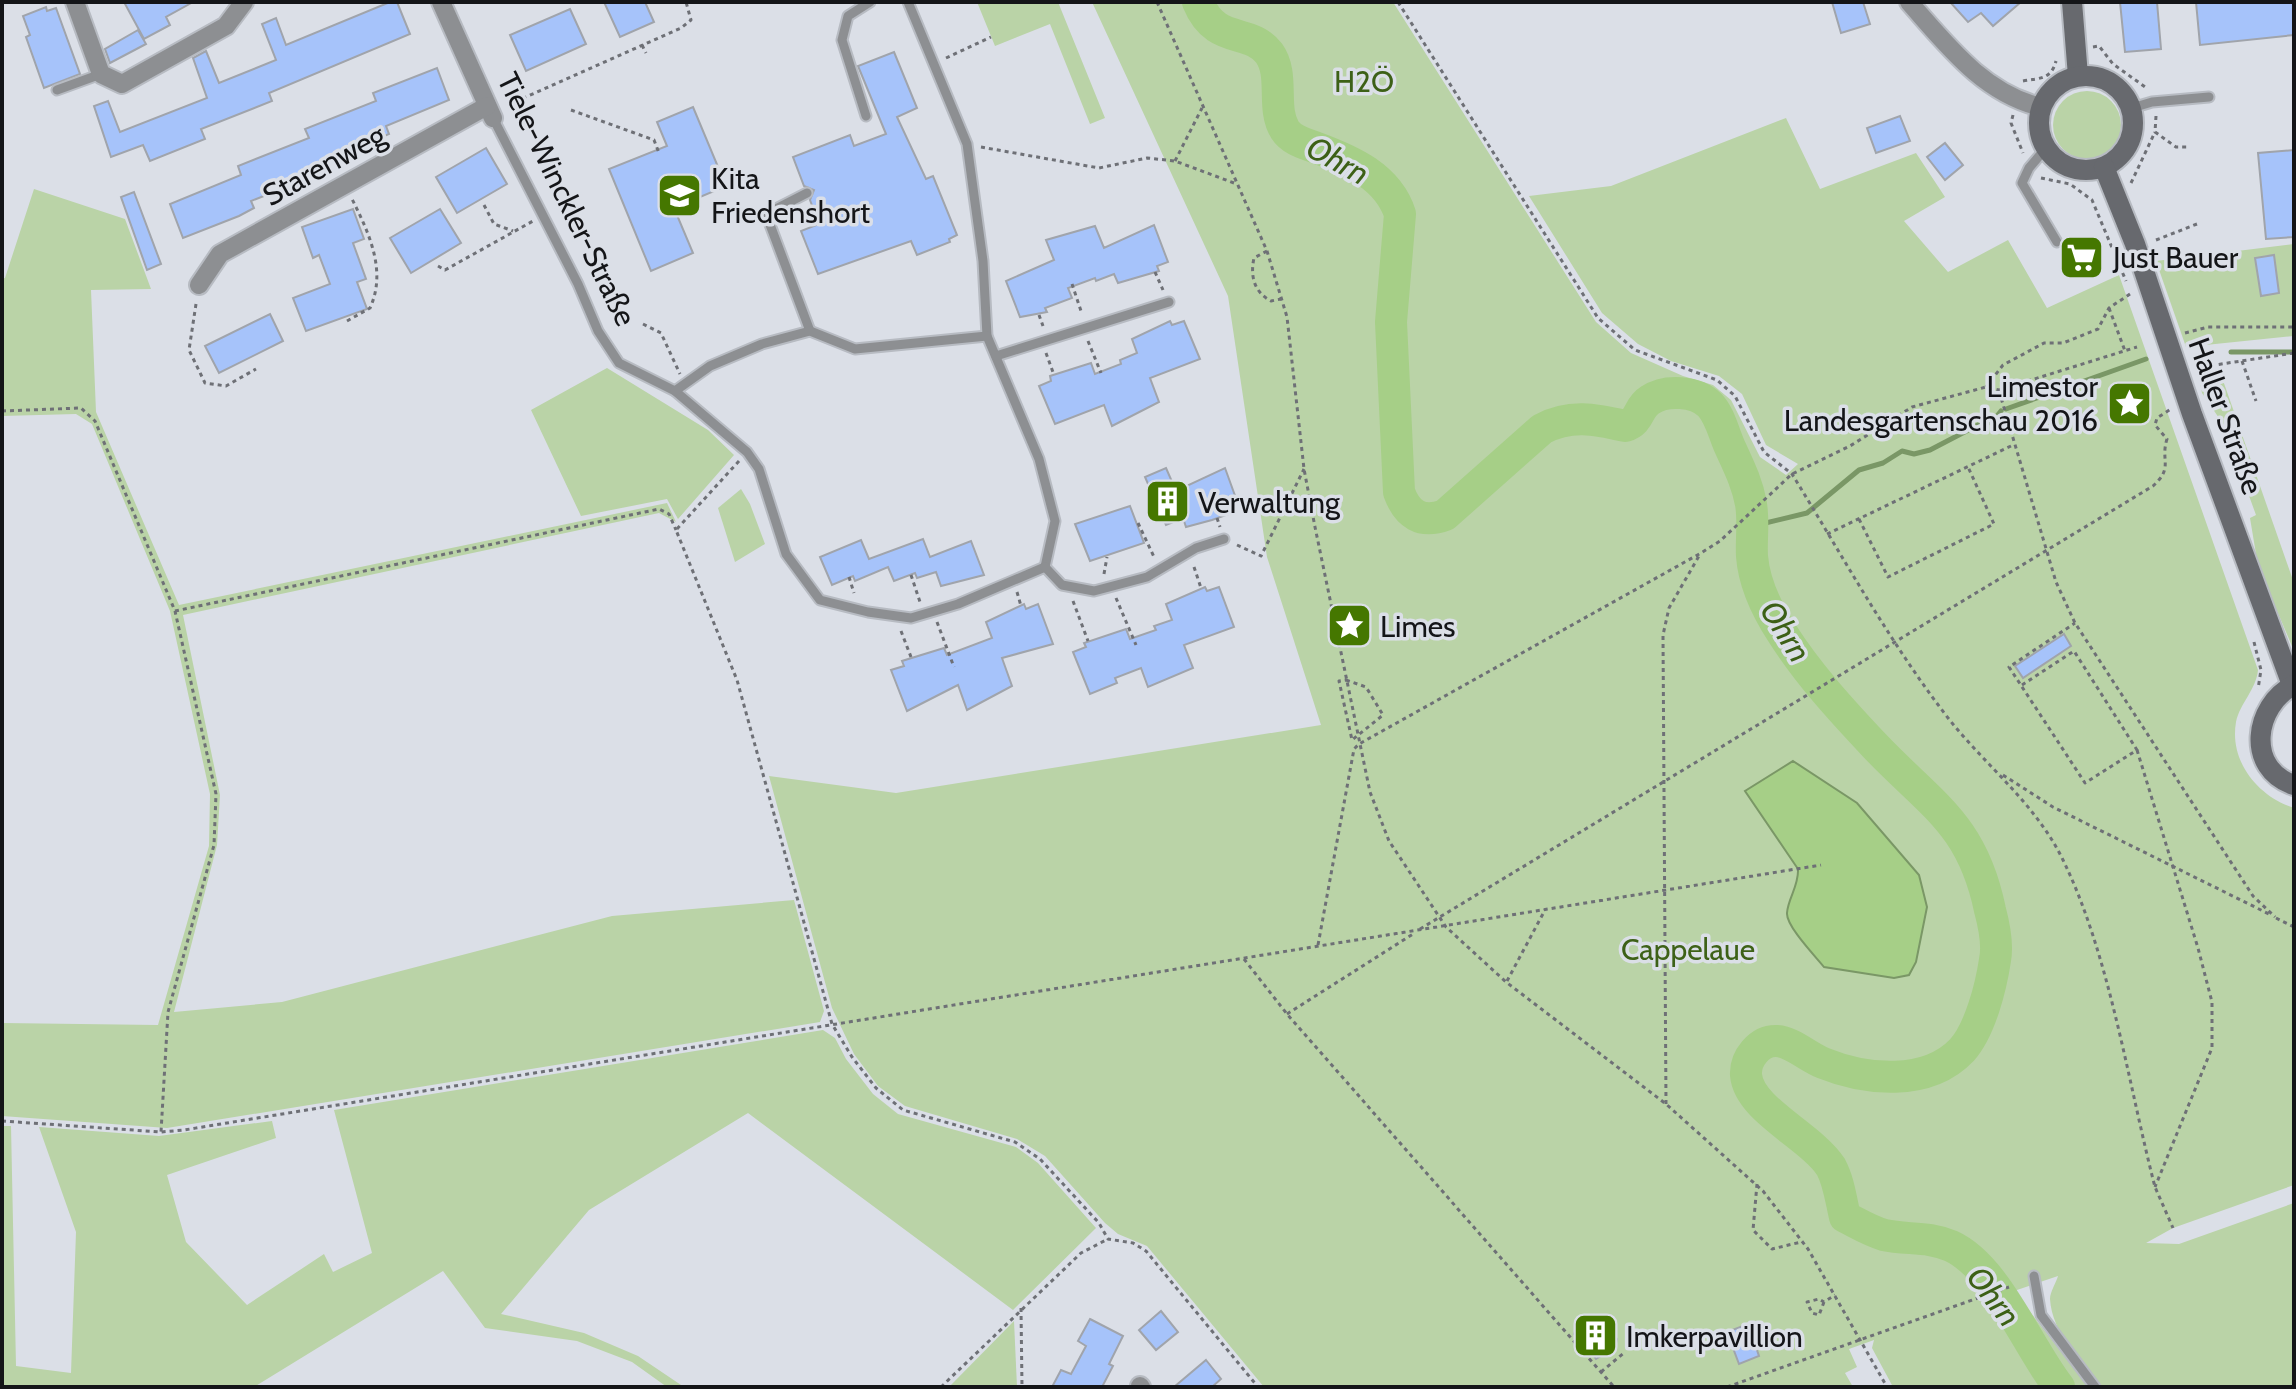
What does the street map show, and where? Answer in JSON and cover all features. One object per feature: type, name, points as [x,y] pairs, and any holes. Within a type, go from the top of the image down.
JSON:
[{"type":"main road","points":[[2072,2],[2078,76]]},
{"type":"main road","points":[[2078,76],[2105,79],[2117,86],[2132,108],[2132,136],[2126,149],[2104,167],[2072,168],[2046,148],[2040,135],[2041,107],[2055,87],[2078,76]]},
{"type":"main road","name":"Haller Straße","points":[[2104,167],[2135,244],[2177,371],[2293,685]]},
{"type":"main road","points":[[2293,685],[2267,708],[2260,724],[2260,742],[2264,758],[2274,772],[2294,785]]},
{"type":"street","points":[[75,2],[101,74],[122,84],[226,26],[244,2]]},
{"type":"street","name":"Tiele-Winckler-Straße","points":[[441,2],[490,112]]},
{"type":"street","points":[[1909,2],[1964,65],[2017,101],[2041,107]]},
{"type":"street","name":"Starenweg","points":[[199,285],[220,254],[345,185],[490,112]]},
{"type":"lane","points":[[866,116],[842,40],[848,16],[870,2]]},
{"type":"lane","points":[[908,2],[967,144],[983,261],[987,336],[1039,459],[1055,521],[1045,567],[1067,586],[1094,591],[1147,577],[1189,552],[1224,539]]},
{"type":"lane","points":[[57,90],[101,74]]},
{"type":"lane","points":[[2132,108],[2152,102],[2209,97]]},
{"type":"lane","name":"Tiele-Winckler-Straße","points":[[490,112],[598,331],[619,363],[675,391],[747,452],[759,469],[786,554],[820,600],[911,618],[1045,567]]},
{"type":"lane","points":[[2046,148],[2029,168],[2022,183],[2057,242]]},
{"type":"lane","points":[[807,193],[766,214],[810,331]]},
{"type":"lane","points":[[996,356],[1169,302]]},
{"type":"lane","points":[[675,391],[710,366],[762,344],[810,331],[855,349],[987,336]]},
{"type":"lane","points":[[2034,1276],[2041,1315],[2095,1387]]},
{"type":"path","points":[[490,112],[691,20],[686,2]]},
{"type":"path","points":[[1157,2],[1234,183],[1267,251],[1287,317],[1304,469],[1357,736],[1370,792],[1389,841],[1446,927],[1506,982],[1666,1104],[1757,1184],[1802,1242],[1862,1339],[1887,1387]]},
{"type":"path","points":[[1398,2],[1598,318],[1635,350],[1717,380],[1735,396],[1764,452],[1792,474],[1894,643],[1951,722],[2035,814],[2062,858],[2085,914],[2155,1187],[2173,1228]]},
{"type":"path","points":[[932,64],[991,37]]},
{"type":"path","points":[[642,45],[646,53]]},
{"type":"path","points":[[1986,387],[2003,365],[2044,343],[2063,343],[2098,329],[2109,308],[2131,294],[2092,200],[2070,184],[2043,179],[2029,168],[2011,123],[2024,80],[2041,80],[2054,70],[2058,53],[2077,50]]},
{"type":"path","points":[[1175,161],[1203,107]]},
{"type":"path","points":[[571,110],[654,140],[659,153]]},
{"type":"path","points":[[2130,187],[2155,132]]},
{"type":"path","points":[[967,144],[1099,168],[1147,158],[1175,161],[1234,183]]},
{"type":"path","points":[[345,185],[371,236],[378,279],[370,308],[347,321]]},
{"type":"path","points":[[484,205],[494,224],[513,231]]},
{"type":"path","points":[[438,266],[445,270],[543,215]]},
{"type":"path","points":[[2148,243],[2197,224]]},
{"type":"path","points":[[1267,251],[1254,258],[1251,272],[1263,296],[1271,301],[1281,299]]},
{"type":"path","points":[[1155,272],[1169,302]]},
{"type":"path","points":[[1072,284],[1101,373]]},
{"type":"path","points":[[199,285],[189,350],[205,383],[226,386],[256,369]]},
{"type":"path","points":[[2109,308],[2125,351]]},
{"type":"path","points":[[643,324],[661,333],[685,384]]},
{"type":"path","points":[[2185,333],[2208,327],[2294,327]]},
{"type":"path","points":[[1042,342],[1054,375]]},
{"type":"path","points":[[1318,946],[1354,749],[1359,744],[1701,553],[1720,541],[1792,474],[1850,446],[1912,407],[1986,387],[1999,390],[2137,347]]},
{"type":"path","points":[[2177,371],[2294,353]]},
{"type":"path","points":[[2242,361],[2256,401]]},
{"type":"path","points":[[1999,390],[2046,550],[2075,623],[2253,896],[2275,917]]},
{"type":"path","points":[[1287,1014],[1439,917],[1664,783],[2164,476],[2167,439],[2155,425],[2157,418],[2174,407]]},
{"type":"path","points":[[2,411],[81,408],[95,421],[175,611],[216,794],[214,845],[168,1012],[161,1132]]},
{"type":"path","points":[[1827,534],[2013,446]]},
{"type":"path","points":[[676,530],[747,452]]},
{"type":"path","points":[[1859,519],[1888,577],[1994,524],[1968,467]]},
{"type":"path","points":[[1224,539],[1261,556],[1304,469]]},
{"type":"path","points":[[175,611],[659,509],[669,514],[737,680],[832,1024],[876,1088],[903,1110],[1015,1142],[1040,1159],[1099,1223],[1108,1239]]},
{"type":"path","points":[[1138,523],[1160,569]]},
{"type":"path","points":[[1189,552],[1201,588]]},
{"type":"path","points":[[1666,1104],[1663,635],[1669,608],[1701,553]]},
{"type":"path","points":[[911,575],[954,667]]},
{"type":"path","points":[[1067,586],[1088,641]]},
{"type":"path","points":[[1111,587],[1136,645]]},
{"type":"path","points":[[895,616],[911,657]]},
{"type":"path","points":[[2075,623],[2009,667],[2085,783],[2137,750]]},
{"type":"path","points":[[2251,631],[2261,670],[2261,685],[2255,696]]},
{"type":"path","points":[[2022,685],[2074,651],[2137,750],[2198,948],[2215,1025],[2212,1048],[2155,1187]]},
{"type":"path","points":[[1346,680],[1366,687],[1383,715],[1357,736]]},
{"type":"path","points":[[1998,772],[2053,807],[2294,927]]},
{"type":"path","points":[[2,1121],[161,1132],[1821,865]]},
{"type":"path","points":[[1506,982],[1545,910]]},
{"type":"path","points":[[1244,959],[1287,1014],[1614,1387]]},
{"type":"path","points":[[1757,1184],[1753,1230],[1772,1249],[1802,1242]]},
{"type":"path","points":[[941,1387],[1081,1253],[1108,1239],[1133,1243],[1146,1251],[1258,1387]]},
{"type":"path","points":[[1727,1387],[2009,1287]]},
{"type":"path","points":[[1824,1302],[1819,1299],[1807,1302],[1812,1313],[1819,1315],[1824,1302],[1835,1295]]},
{"type":"path","points":[[1021,1308],[1022,1387]]},
{"type":"path","points":[[1601,1372],[1625,1352]]},
{"type":"green space","points":[[977,2],[1058,2],[1105,118],[1090,124],[1050,24],[995,46]]},
{"type":"green space","name":"Cappelaue","points":[[1092,2],[1393,2],[1596,322],[1631,353],[1683,376],[1713,385],[1731,400],[1760,457],[1786,475],[1798,464],[1766,445],[1742,394],[1719,376],[1671,361],[1638,344],[1602,313],[1529,196],[1611,186],[1786,118],[1820,189],[1916,153],[1945,197],[1904,221],[1948,272],[2008,240],[2047,308],[2119,275],[2258,670],[2236,722],[2237,751],[2258,787],[2294,808],[2294,1185],[2173,1228],[2146,1243],[2179,1244],[2294,1203],[2294,1387],[2101,1387],[2056,1324],[2050,1299],[2058,1276],[2014,1291],[2088,1387],[1893,1387],[1872,1348],[1874,1340],[1849,1349],[1857,1367],[1845,1373],[1853,1387],[1264,1387],[1147,1246],[1118,1234],[1105,1223],[1045,1156],[1017,1139],[905,1106],[878,1086],[854,1054],[832,1008],[769,776],[896,793],[1321,725],[1267,557],[1228,296]]},
{"type":"green space","points":[[2087,91],[2111,101],[2121,125],[2111,149],[2087,159],[2063,149],[2053,125],[2063,101]]},
{"type":"green space","points":[[34,189],[125,219],[151,289],[91,290],[96,412],[179,605],[667,503],[676,522],[659,513],[183,615],[220,795],[217,845],[174,1012],[282,1002],[612,916],[794,900],[824,1011],[820,1022],[167,1128],[2,1116],[2,1023],[158,1025],[209,846],[210,794],[170,611],[92,424],[76,414],[2,416],[2,279],[5,278]]},
{"type":"green space","points":[[2294,244],[2294,336],[2186,347],[2156,261]]},
{"type":"green space","points":[[607,368],[708,430],[734,455],[678,519],[667,499],[581,516],[531,410]]},
{"type":"green space","points":[[2219,369],[2294,583],[2294,651],[2258,566],[2250,518],[2256,515],[2223,424],[2202,393],[2198,373]]},
{"type":"green space","points":[[741,489],[765,544],[735,562],[718,508]]},
{"type":"green space","points":[[823,1030],[835,1038],[846,1059],[873,1094],[898,1114],[1016,1147],[1038,1163],[1096,1228],[1013,1310],[748,1113],[589,1210],[501,1314],[584,1333],[638,1356],[684,1387],[667,1387],[632,1362],[577,1341],[485,1328],[443,1271],[254,1387],[2,1387],[2,1126],[11,1126],[16,1366],[71,1373],[76,1232],[39,1127],[159,1136],[272,1121],[276,1138],[167,1175],[186,1242],[247,1305],[324,1254],[333,1272],[372,1253],[334,1110]]},
{"type":"green space","points":[[1014,1321],[1017,1387],[949,1387]]},
{"type":"shaded area","points":[[1793,761],[1857,803],[1919,875],[1927,907],[1916,962],[1909,975],[1894,978],[1824,967],[1791,926],[1787,913],[1798,869],[1745,791]]},
{"type":"building","points":[[124,2],[193,2],[166,17],[170,25],[144,39]]},
{"type":"building","points":[[390,2],[397,2],[410,34],[269,93],[272,101],[201,129],[205,139],[150,161],[143,145],[111,157],[94,106],[108,101],[120,132],[207,98],[193,58],[206,51],[219,83],[276,60],[262,24],[276,18],[286,45]]},
{"type":"building","points":[[604,2],[645,2],[654,22],[620,37]]},
{"type":"building","points":[[1832,2],[1863,2],[1870,24],[1841,33]]},
{"type":"building","points":[[1950,2],[2021,2],[1993,26],[1981,13],[1968,22]]},
{"type":"building","points":[[2120,2],[2157,2],[2161,49],[2125,52]]},
{"type":"building","points":[[2196,2],[2294,2],[2294,35],[2200,45]]},
{"type":"building","points":[[46,7],[47,11],[56,8],[80,74],[44,88],[26,37],[30,35],[23,16]]},
{"type":"building","points":[[570,9],[586,44],[526,71],[510,35]]},
{"type":"building","points":[[138,30],[146,44],[110,63],[105,49]]},
{"type":"building","points":[[894,52],[917,108],[897,117],[926,179],[933,176],[957,235],[949,239],[950,242],[917,255],[911,241],[818,274],[801,231],[819,224],[810,200],[814,190],[804,186],[793,157],[850,135],[854,146],[886,134],[858,66]]},
{"type":"building","points":[[437,68],[449,100],[386,126],[389,134],[319,164],[322,171],[307,179],[251,201],[254,208],[239,216],[183,238],[170,204],[241,175],[238,166],[309,138],[305,129],[376,101],[373,93]]},
{"type":"building","points":[[693,107],[726,186],[674,208],[693,253],[651,271],[609,169],[667,146],[657,122]]},
{"type":"building","points":[[1900,116],[1910,141],[1876,153],[1867,128]]},
{"type":"building","points":[[1945,143],[1963,165],[1945,180],[1927,157]]},
{"type":"building","points":[[486,148],[507,184],[457,213],[436,177]]},
{"type":"building","points":[[2294,150],[2294,237],[2266,239],[2258,153]]},
{"type":"building","points":[[134,192],[161,264],[147,270],[121,197]]},
{"type":"building","points":[[353,209],[364,239],[353,243],[366,279],[357,282],[367,309],[306,331],[293,298],[330,284],[319,255],[313,258],[302,227]]},
{"type":"building","points":[[440,209],[461,243],[411,273],[390,238]]},
{"type":"building","points":[[1154,225],[1168,262],[1157,266],[1159,271],[1118,283],[1114,274],[1096,281],[1095,278],[1068,288],[1072,298],[1045,308],[1047,312],[1020,317],[1006,281],[1054,260],[1046,240],[1095,226],[1104,248]]},
{"type":"building","points":[[2274,255],[2279,293],[2261,296],[2255,258]]},
{"type":"building","points":[[270,314],[283,341],[219,373],[205,346]]},
{"type":"building","points":[[1170,321],[1172,325],[1184,321],[1200,359],[1150,378],[1159,402],[1112,426],[1104,405],[1055,424],[1039,386],[1051,381],[1050,376],[1091,363],[1095,374],[1121,364],[1120,360],[1137,353],[1132,339]]},
{"type":"building","points":[[1166,468],[1176,491],[1225,468],[1238,504],[1227,509],[1229,514],[1212,520],[1186,527],[1183,518],[1166,525],[1145,477]]},
{"type":"building","points":[[1130,506],[1144,543],[1090,561],[1075,524]]},
{"type":"building","points":[[923,539],[930,557],[971,541],[984,575],[941,586],[936,572],[917,578],[915,573],[894,581],[888,567],[855,581],[853,576],[832,585],[820,557],[861,540],[869,559]]},
{"type":"building","points":[[1205,587],[1207,591],[1219,587],[1234,627],[1184,645],[1193,668],[1148,687],[1141,668],[1115,678],[1117,683],[1090,694],[1073,652],[1086,647],[1084,643],[1126,629],[1130,639],[1156,630],[1154,626],[1172,620],[1166,604]]},
{"type":"building","points":[[1024,604],[1026,609],[1038,604],[1053,644],[1002,658],[1012,686],[967,710],[958,685],[907,711],[891,670],[904,666],[902,661],[944,648],[947,655],[992,638],[986,622]]},
{"type":"building","points":[[2064,634],[2071,646],[2023,678],[2015,666]]},
{"type":"building","points":[[1161,1311],[1178,1332],[1156,1350],[1139,1330]]},
{"type":"building","name":"Imkerpavillion","points":[[1595,1315],[1601,1321],[1609,1319],[1614,1326],[1612,1333],[1617,1339],[1615,1347],[1596,1359],[1591,1352],[1596,1337],[1580,1340],[1574,1334],[1577,1326]]},
{"type":"building","points":[[1090,1319],[1123,1336],[1102,1387],[1052,1387],[1061,1370],[1071,1374],[1086,1346],[1078,1341]]},
{"type":"building","points":[[1748,1324],[1759,1356],[1739,1364],[1727,1332]]},
{"type":"building","points":[[1206,1360],[1221,1379],[1212,1387],[1174,1387]]},
{"type":"waterway","name":"Ohrn","points":[[1198,2],[1214,25],[1252,40],[1269,53],[1276,71],[1281,121],[1288,134],[1367,172],[1387,190],[1400,214],[1391,322],[1399,492],[1406,506],[1416,515],[1429,518],[1445,515],[1542,429],[1552,424],[1583,419],[1625,426],[1634,421],[1650,400],[1672,393],[1689,394],[1704,400],[1716,414],[1749,496],[1753,566],[1771,615],[1826,692],[1960,835],[1982,880],[1996,942],[1991,983],[1984,1008],[1968,1041],[1948,1062],[1914,1075],[1876,1076],[1840,1069],[1777,1041],[1764,1044],[1754,1052],[1746,1069],[1750,1088],[1769,1111],[1810,1144],[1831,1167],[1845,1217],[1884,1235],[1926,1239],[1951,1246],[1968,1256],[2011,1310],[2059,1387]]},
{"type":"waterway","points":[[2231,352],[2294,352]]},
{"type":"waterway","points":[[2006,409],[2146,359]]},
{"type":"waterway","points":[[1753,526],[1807,513],[1859,470],[1883,463],[1902,451],[1914,454],[1930,450],[1978,425],[1992,422],[2001,411]]},
{"type":"place","name":"Kita Friedenshort","points":[[680,195]]},
{"type":"place","name":"Just Bauer","points":[[2082,257]]},
{"type":"place","name":"Limestor Landesgartenschau 2016","points":[[2129,403]]},
{"type":"place","name":"Verwaltung","points":[[1167,502]]},
{"type":"place","name":"Limes","points":[[1349,626]]},
{"type":"place","name":"Imkerpavillion","points":[[1595,1336]]},
{"type":"park label","name":"H2Ö","points":[[1364,81]]}]
